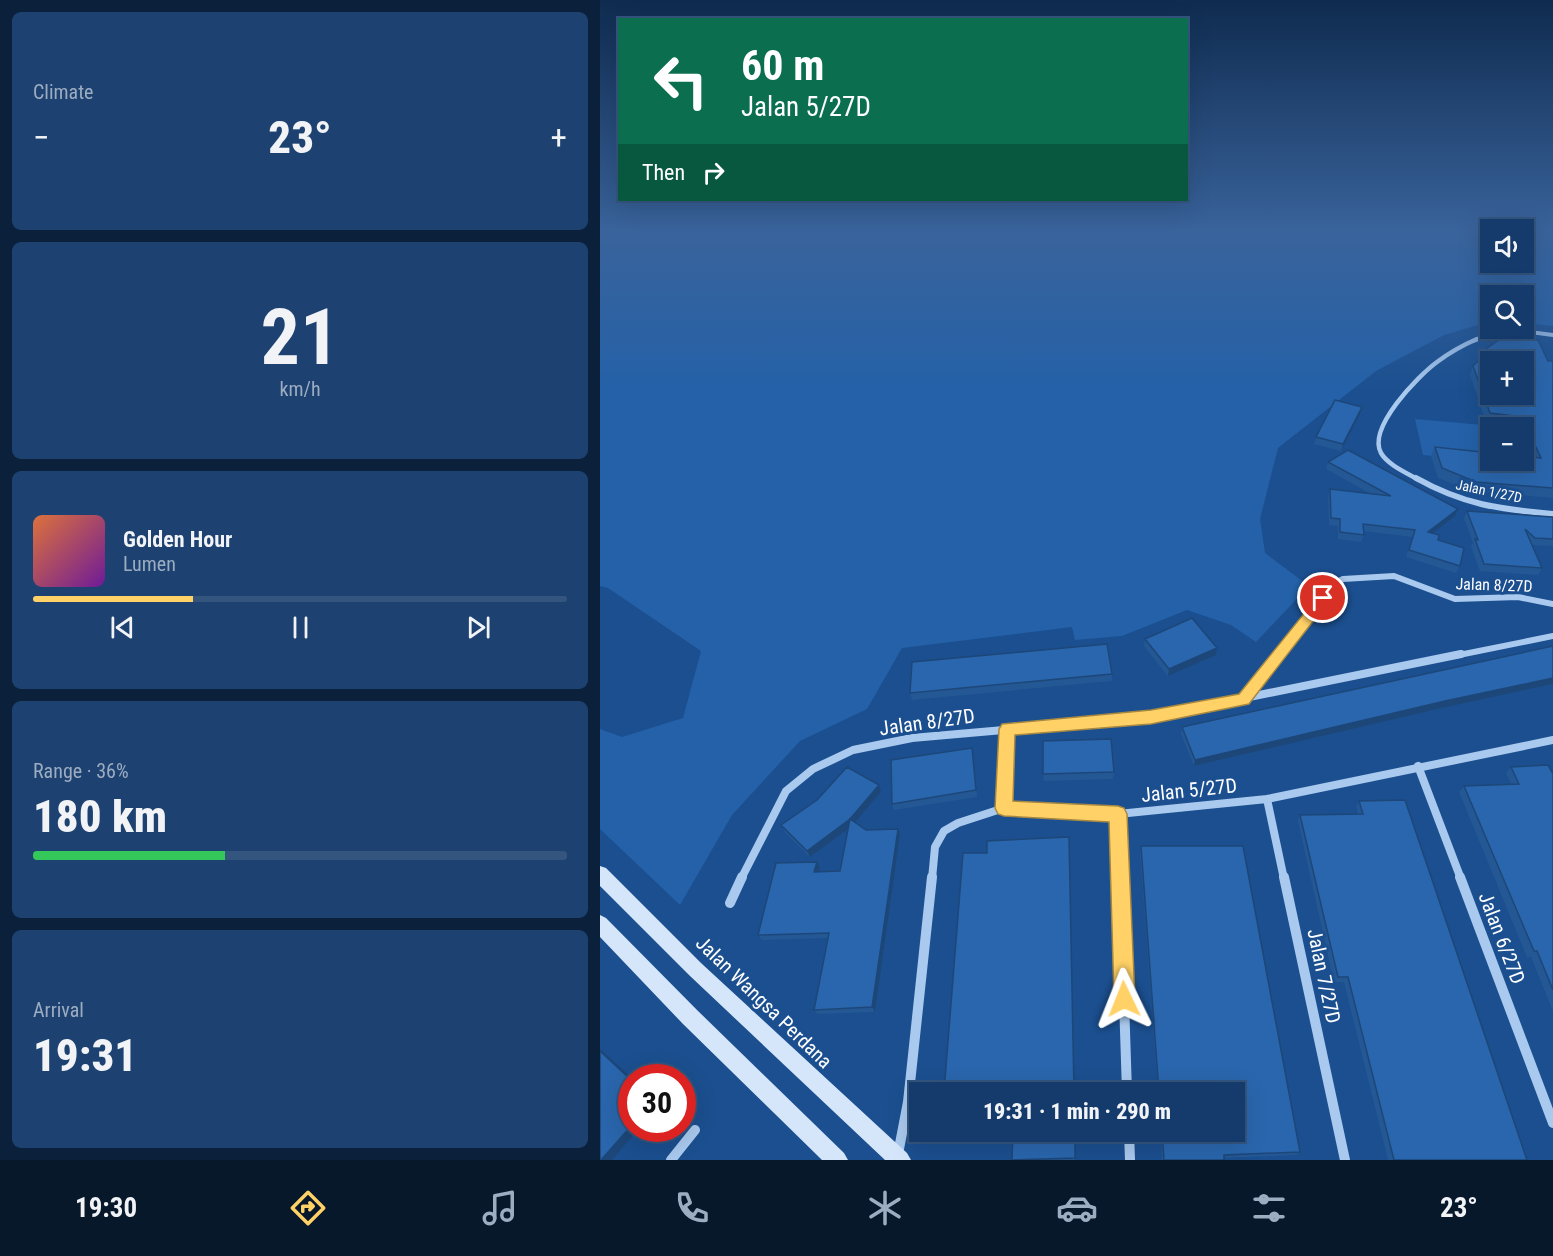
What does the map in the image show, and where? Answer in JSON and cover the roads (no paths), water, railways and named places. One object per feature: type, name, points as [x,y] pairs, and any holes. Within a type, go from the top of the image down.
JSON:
[{"type":"main road","name":"Jalan Wangsa Perdana","points":[[600,874],[695,969],[899,1159]]},
{"type":"main road","points":[[600,924],[690,1017],[837,1160]]},
{"type":"street","name":"Jalan 1/27D","points":[[1553,335],[1532,332],[1497,334],[1472,341],[1433,364],[1392,411],[1380,429],[1378,445],[1382,453],[1402,470],[1452,496],[1502,508],[1553,514]]},
{"type":"street","name":"Jalan 8/27D","points":[[1244,700],[1337,582],[1343,579],[1394,576],[1455,599],[1518,597],[1553,604]]},
{"type":"street","name":"Jalan 8/27D","points":[[730,903],[786,791],[813,769],[853,750],[912,738],[1151,717],[1553,636]]},
{"type":"street","points":[[1004,808],[1007,729]]},
{"type":"street","name":"Jalan 5/27D","points":[[899,1159],[908,1106],[935,847],[944,831],[958,823],[1004,808],[1118,814],[1267,799],[1418,766],[1553,740]]},
{"type":"street","name":"Jalan 6/27D","points":[[1418,766],[1553,1123]]},
{"type":"street","name":"Jalan 7/27D","points":[[1267,799],[1346,1160]]},
{"type":"street","points":[[1118,814],[1127,1082]]},
{"type":"street","points":[[671,1160],[685,1142]]},
{"type":"street","points":[[1129,1142],[1130,1160]]}]
